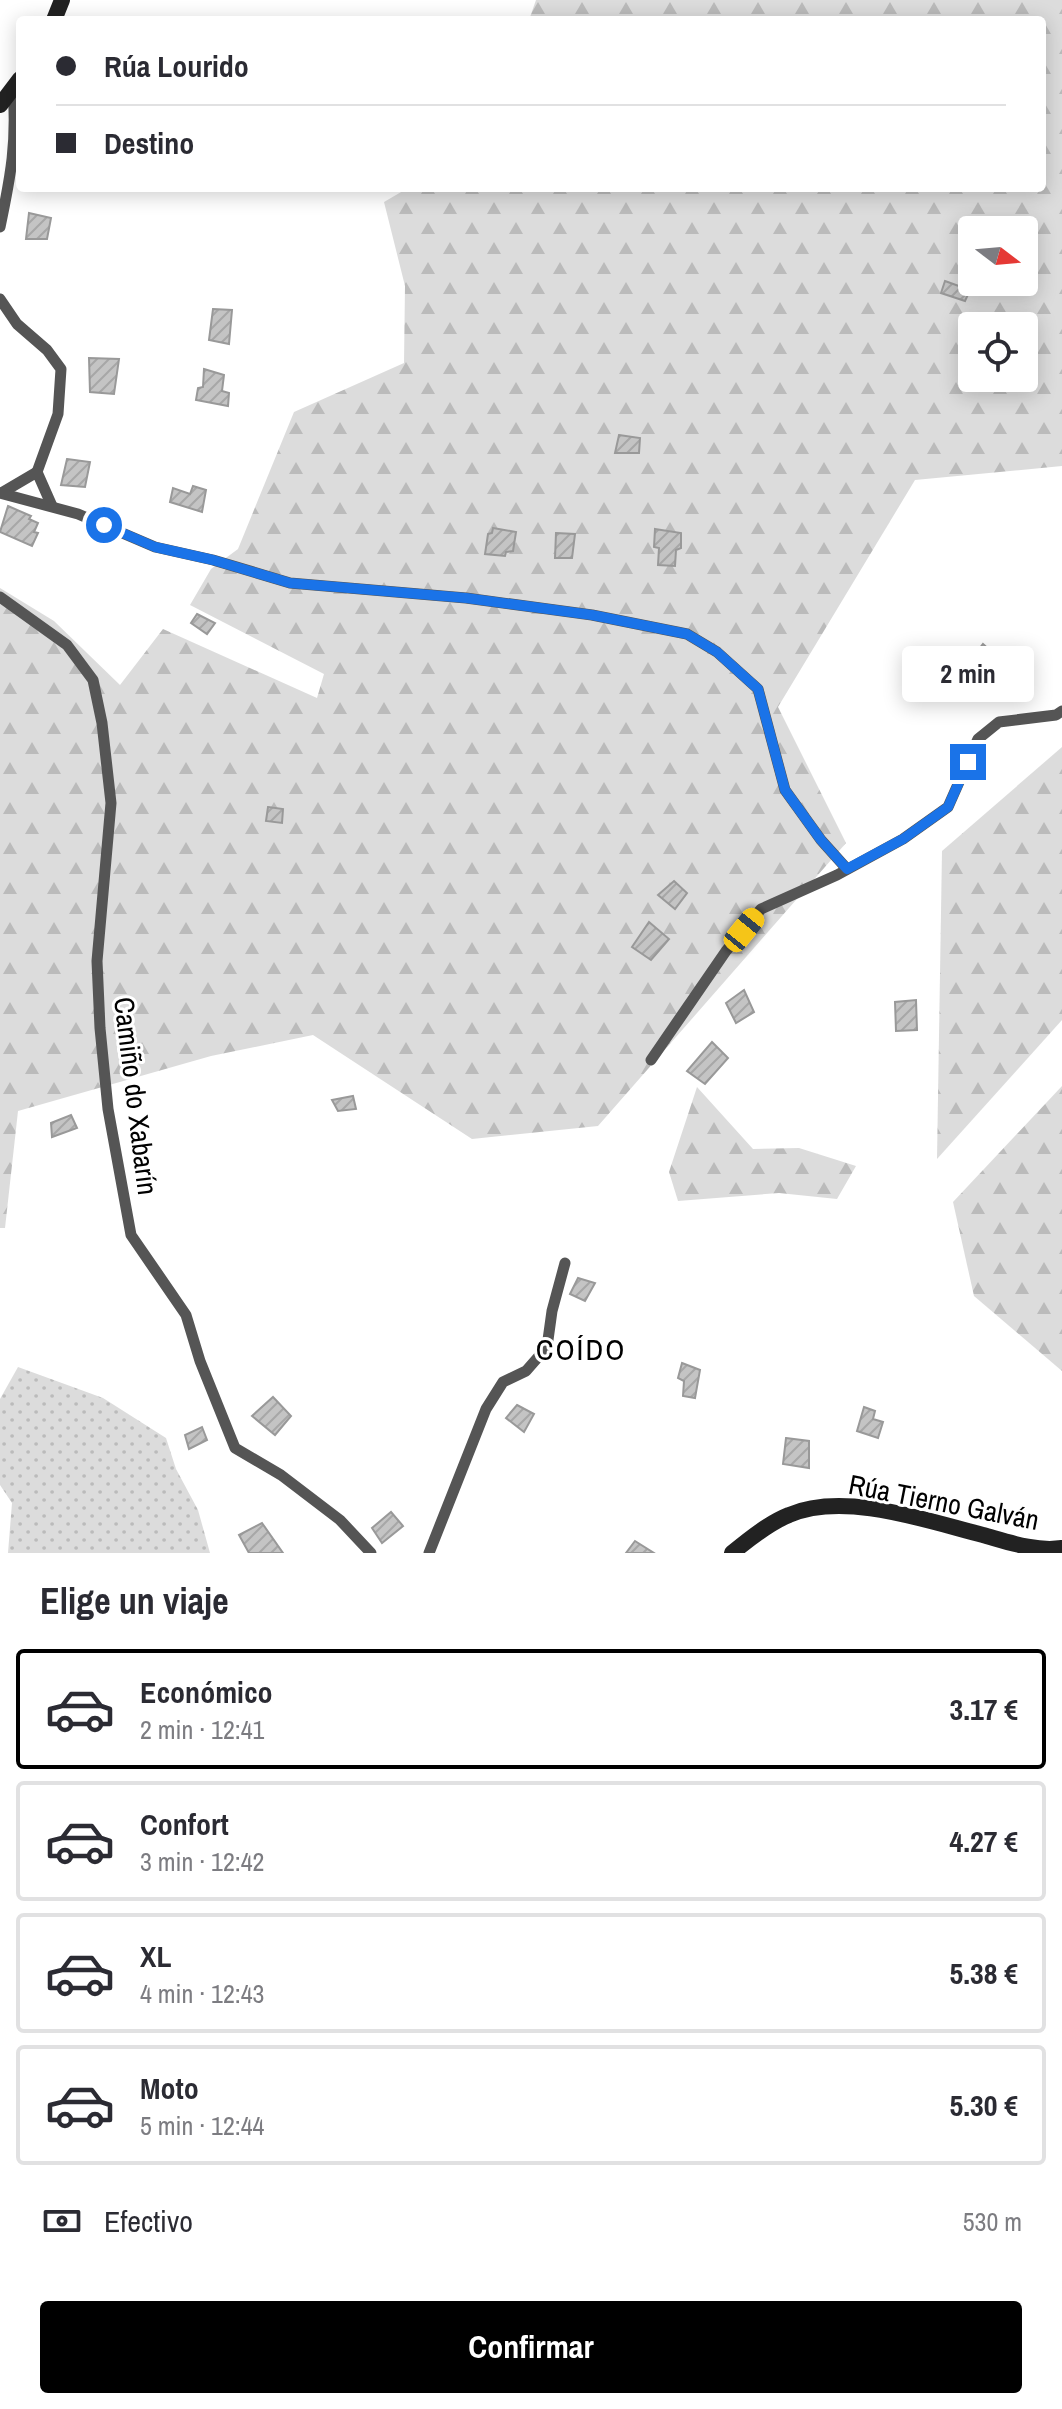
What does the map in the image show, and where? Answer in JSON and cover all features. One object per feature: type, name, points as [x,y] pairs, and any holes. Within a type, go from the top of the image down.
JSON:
[{"type":"street","points":[[0,105],[16,84]]},
{"type":"street","points":[[0,227],[14,159],[16,84]]},
{"type":"street","points":[[0,299],[17,324],[47,350],[61,369],[58,414],[37,472],[1,493]]},
{"type":"street","points":[[37,472],[52,506]]},
{"type":"street","points":[[1,493],[78,514],[155,547],[290,583],[466,598],[592,615],[687,634],[717,652],[758,689],[785,790],[821,840],[847,869]]},
{"type":"street","name":"Camiño do Xabarín","points":[[0,597],[67,645],[93,680],[102,723],[111,803],[97,961],[99,1015],[108,1109],[131,1235],[186,1315],[200,1361],[235,1448],[281,1475],[340,1520],[371,1553]]},
{"type":"street","points":[[651,1060],[726,951],[761,909],[903,839],[948,807],[978,739],[999,722],[1056,715],[1062,711]]},
{"type":"street","points":[[429,1553],[486,1409],[503,1382],[526,1371],[547,1347],[552,1311],[565,1263]]},
{"type":"street","name":"Rúa Tierno Galván","points":[[732,1553],[789,1515],[825,1506],[874,1510],[1026,1546],[1062,1548]]},
{"type":"green space","points":[[536,0],[1062,0],[1062,466],[915,480],[778,707],[846,843],[598,1126],[472,1139],[313,1035],[211,1056],[18,1111],[5,1228],[0,1228],[0,588],[54,621],[120,685],[163,629],[317,698],[324,674],[190,605],[211,569],[238,549],[294,412],[404,363],[405,286],[384,202],[401,192],[1046,192],[1046,16],[530,16]]},
{"type":"green space","points":[[1062,747],[1062,1020],[937,1159],[942,851]]},
{"type":"green space","points":[[1062,1086],[1062,1371],[974,1296],[953,1202]]},
{"type":"green space","points":[[697,1087],[753,1149],[799,1148],[856,1166],[837,1199],[779,1193],[678,1201],[669,1172]]},
{"type":"green space","points":[[18,1367],[103,1398],[166,1438],[176,1469],[198,1510],[210,1553],[8,1553],[12,1503],[0,1485],[0,1399]]},
{"type":"building","points":[[29,213],[51,218],[47,239],[26,239]]},
{"type":"building","points":[[945,281],[958,286],[958,296],[967,296],[965,301],[941,293]]},
{"type":"building","points":[[213,309],[232,310],[229,344],[209,340]]},
{"type":"building","points":[[89,358],[119,359],[114,394],[90,392]]},
{"type":"building","points":[[204,369],[224,375],[222,391],[229,393],[228,406],[196,400],[198,388],[203,387]]},
{"type":"building","points":[[619,435],[640,438],[639,453],[615,453]]},
{"type":"building","points":[[67,459],[90,462],[85,487],[61,485]]},
{"type":"building","points":[[193,486],[206,490],[202,512],[170,502],[173,488],[190,494]]},
{"type":"building","points":[[8,506],[31,516],[29,519],[38,523],[34,532],[38,533],[32,546],[0,532]]},
{"type":"building","points":[[493,528],[516,532],[513,551],[506,552],[505,556],[485,554],[488,534],[492,533]]},
{"type":"building","points":[[655,529],[681,533],[681,548],[676,550],[675,566],[658,565],[659,548],[654,547]]},
{"type":"building","points":[[556,533],[575,534],[572,558],[555,558]]},
{"type":"building","points":[[197,614],[215,623],[207,634],[191,623]]},
{"type":"building","points":[[983,644],[1006,665],[995,680],[968,663]]},
{"type":"building","points":[[268,807],[283,809],[282,823],[266,821]]},
{"type":"building","points":[[674,881],[687,893],[675,909],[658,895]]},
{"type":"building","points":[[649,922],[669,939],[651,960],[632,947]]},
{"type":"building","points":[[744,990],[754,1012],[736,1023],[726,1003]]},
{"type":"building","points":[[916,1000],[917,1030],[896,1031],[895,1002]]},
{"type":"building","points":[[712,1042],[728,1058],[705,1084],[687,1071]]},
{"type":"building","points":[[353,1096],[356,1109],[338,1111],[332,1100]]},
{"type":"building","points":[[71,1115],[77,1128],[52,1137],[51,1123]]},
{"type":"building","points":[[578,1278],[595,1283],[585,1301],[570,1294]]},
{"type":"building","points":[[682,1363],[700,1370],[695,1398],[683,1396],[684,1381],[678,1378]]},
{"type":"building","points":[[273,1397],[291,1416],[275,1435],[252,1416]]},
{"type":"building","points":[[517,1405],[534,1414],[524,1432],[506,1418]]},
{"type":"building","points":[[864,1407],[875,1411],[873,1419],[883,1422],[878,1438],[857,1431]]},
{"type":"building","points":[[202,1427],[207,1440],[189,1449],[185,1435]]},
{"type":"building","points":[[786,1438],[809,1441],[809,1468],[783,1464]]},
{"type":"building","points":[[391,1512],[403,1526],[382,1543],[372,1528]]},
{"type":"building","points":[[262,1523],[283,1553],[249,1553],[239,1535]]},
{"type":"building","points":[[635,1541],[654,1553],[626,1553]]},
{"type":"district","name":"COÍDO","points":[[581,1350]]},
{"type":"route","points":[[104,525],[155,547],[290,583],[466,598],[592,615],[687,634],[717,652],[758,689],[785,790],[821,840],[847,869],[903,839],[948,807],[968,762]]}]
